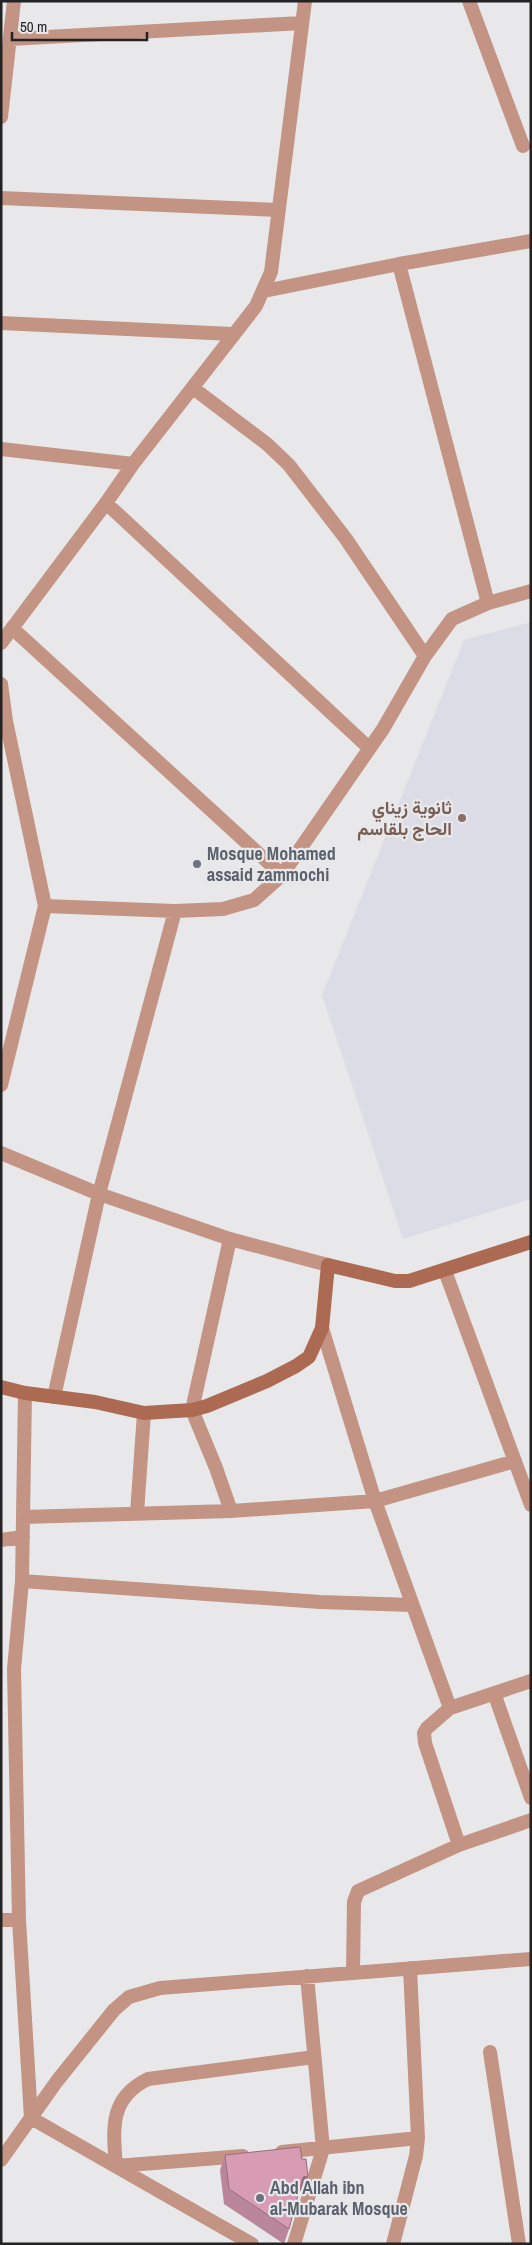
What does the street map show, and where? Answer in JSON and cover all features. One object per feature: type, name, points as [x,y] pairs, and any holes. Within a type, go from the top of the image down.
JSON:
[{"type":"main road","points":[[1,1387],[26,1393],[95,1402],[144,1413],[192,1410],[236,1394],[296,1366],[309,1357],[322,1328],[328,1265],[395,1281],[418,1279],[531,1242]]},
{"type":"street","points":[[1,117],[10,40],[7,19],[14,1]]},
{"type":"street","points":[[1,643],[133,464],[193,388],[232,334],[256,306],[264,291],[271,272],[305,1]]},
{"type":"street","points":[[469,1],[523,146]]},
{"type":"street","points":[[10,40],[302,23]]},
{"type":"street","points":[[1,198],[279,210]]},
{"type":"street","points":[[264,291],[399,264],[531,241]]},
{"type":"street","points":[[399,264],[488,603]]},
{"type":"street","points":[[1,323],[232,334]]},
{"type":"street","points":[[193,388],[267,444],[289,465],[346,539],[425,656]]},
{"type":"street","points":[[1,449],[133,464]]},
{"type":"street","points":[[106,503],[369,748]]},
{"type":"street","points":[[45,906],[175,911],[223,909],[254,900],[282,875],[383,729],[425,656],[452,619],[488,603],[531,591]]},
{"type":"street","points":[[12,628],[282,875]]},
{"type":"street","points":[[1,684],[6,721],[45,906],[1,1085]]},
{"type":"street","points":[[1,735],[6,721]]},
{"type":"street","points":[[54,1397],[99,1194],[175,911]]},
{"type":"street","points":[[1,1153],[99,1194],[230,1239],[328,1265]]},
{"type":"street","points":[[230,1239],[192,1410],[231,1511]]},
{"type":"street","points":[[445,1271],[515,1461],[527,1482],[531,1505]]},
{"type":"street","points":[[322,1328],[375,1501],[450,1708]]},
{"type":"street","points":[[26,1393],[22,1582],[14,1669],[19,1920],[31,2118]]},
{"type":"street","points":[[137,1513],[144,1413]]},
{"type":"street","points":[[23,1517],[231,1511],[375,1501],[515,1461]]},
{"type":"street","points":[[1,1540],[23,1537]]},
{"type":"street","points":[[22,1582],[320,1602],[412,1605]]},
{"type":"street","points":[[459,1845],[425,1743],[424,1733],[431,1723],[450,1708],[531,1680]]},
{"type":"street","points":[[494,1693],[531,1798]]},
{"type":"street","points":[[353,1973],[354,1902],[358,1891],[459,1845],[531,1820]]},
{"type":"street","points":[[1,1920],[19,1920]]},
{"type":"street","points":[[1,2160],[57,2080],[103,2024],[129,1997],[144,1991],[160,1988],[531,1959]]},
{"type":"street","points":[[393,2244],[416,2156],[418,2138],[410,1968]]},
{"type":"street","points":[[294,2244],[323,2149],[307,1976]]},
{"type":"street","points":[[490,2052],[519,2244]]},
{"type":"street","points":[[116,2166],[114,2120],[118,2107],[138,2083],[161,2075],[314,2057]]},
{"type":"street","points":[[31,2118],[252,2244]]},
{"type":"street","points":[[116,2166],[323,2149],[418,2138]]},
{"type":"shaded area","name":"ثانوية زيناي الحاج بلقاسم","points":[[531,622],[531,1199],[403,1239],[322,995],[464,640]]},
{"type":"building","name":"Abd Allah ibn al-Mubarak Mosque","points":[[300,2147],[302,2159],[306,2159],[308,2176],[303,2177],[289,2229],[229,2189],[225,2155]]},
{"type":"place","name":"ثانوية زيناي الحاج بلقاسم","points":[[462,818]]},
{"type":"place","name":"Mosque Mohamed assaid zammochi","points":[[197,864]]},
{"type":"place","name":"Abd Allah ibn al-Mubarak Mosque","points":[[260,2198]]}]
